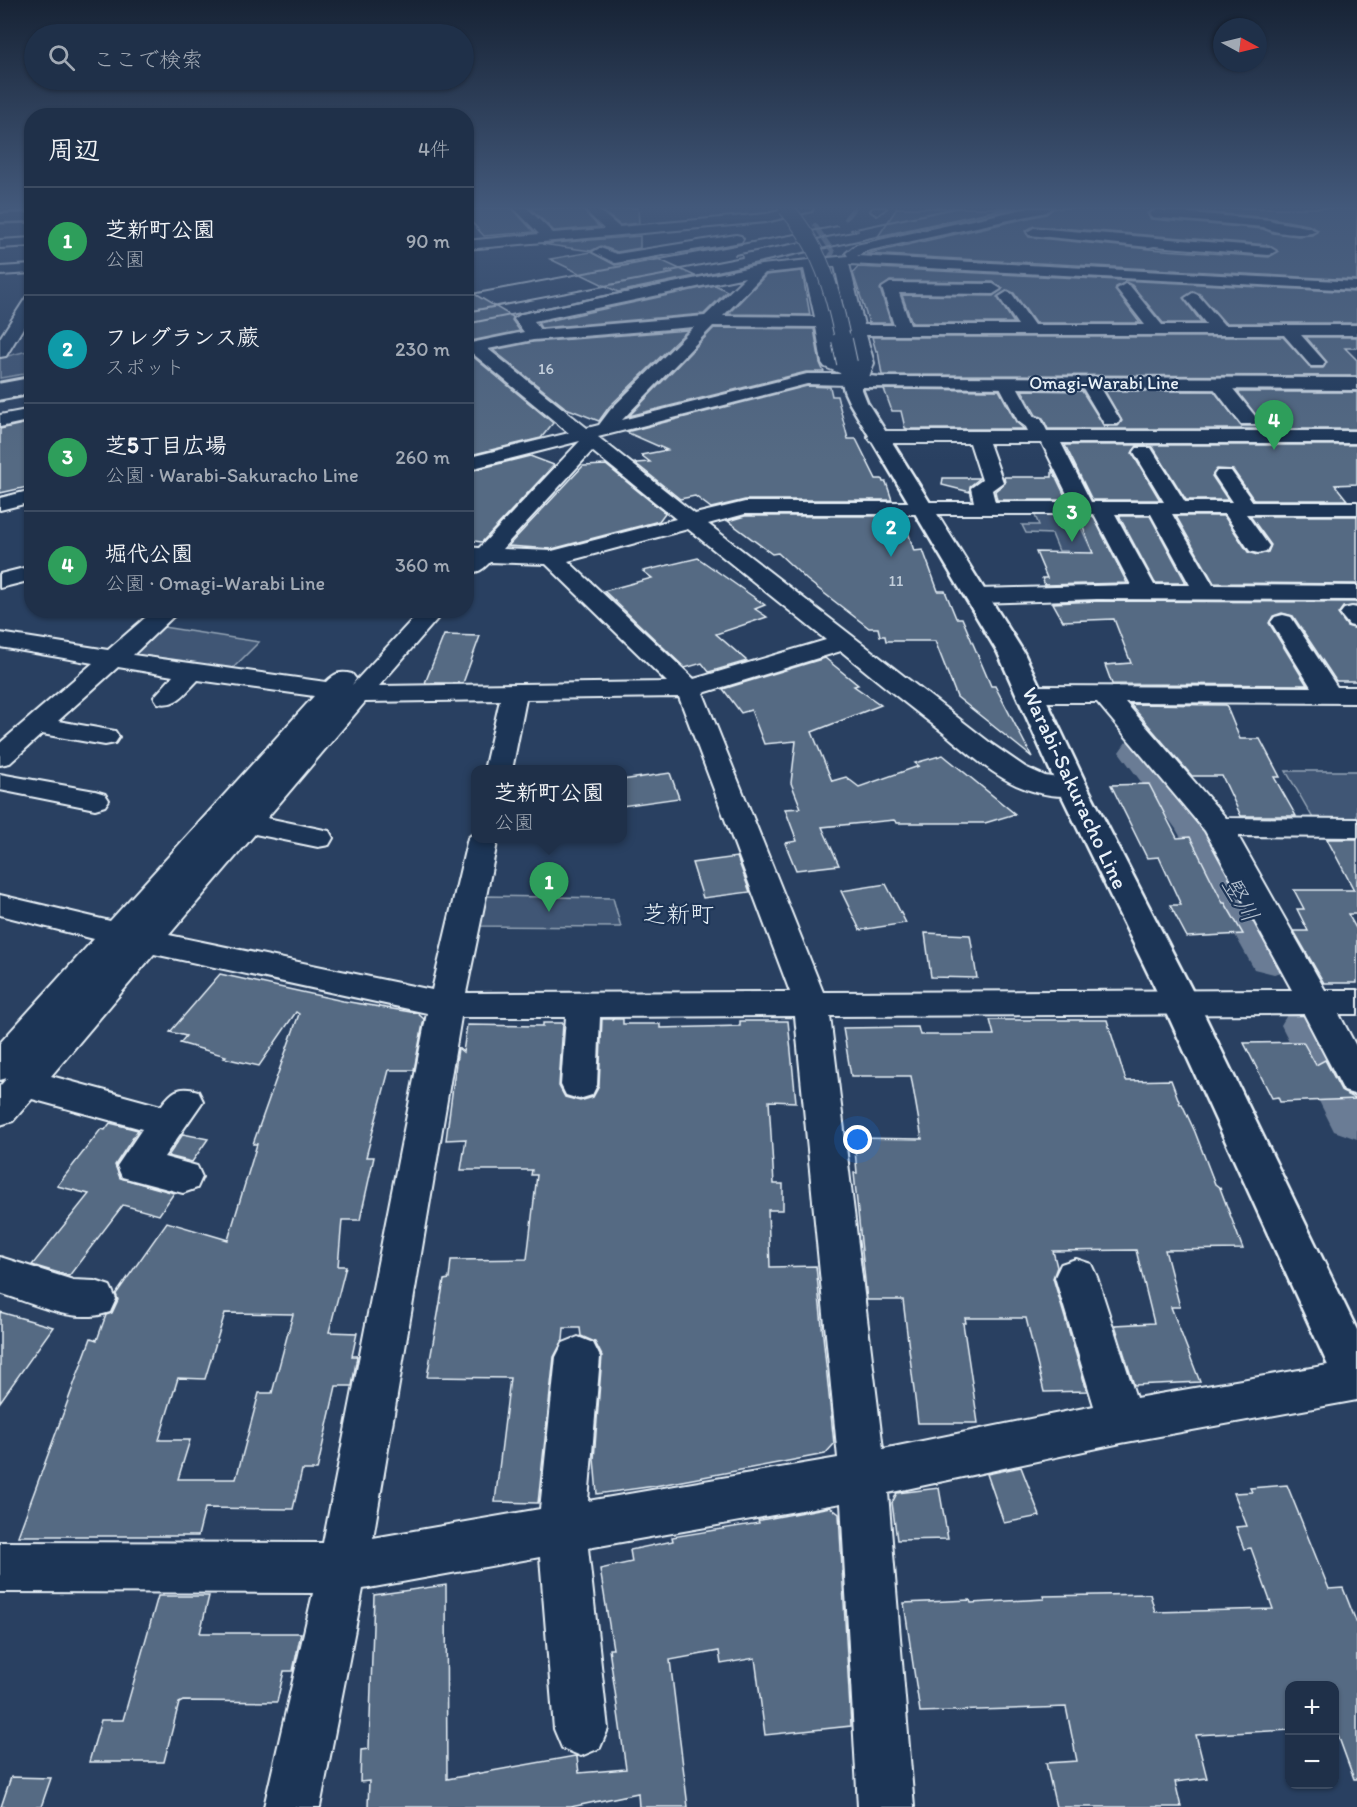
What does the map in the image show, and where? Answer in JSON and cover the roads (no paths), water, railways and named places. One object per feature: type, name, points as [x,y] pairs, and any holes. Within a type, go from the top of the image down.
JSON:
[{"type":"main road","name":"Warabi-Sakuracho Line","points":[[832,292],[849,372],[858,402],[1011,652],[1073,788],[1180,1002],[1357,1380]]},
{"type":"main road","name":"Omagi-Warabi Line","points":[[849,372],[880,383],[1357,384]]},
{"type":"street","points":[[533,335],[532,328],[522,318],[647,292]]},
{"type":"street","points":[[474,551],[585,432],[617,413],[717,292]]},
{"type":"street","points":[[664,339],[681,322],[727,292]]},
{"type":"street","points":[[817,292],[831,363],[849,372],[862,375],[865,363],[851,292]]},
{"type":"street","points":[[895,292],[904,330]]},
{"type":"street","points":[[1005,292],[1012,293],[1029,330]]},
{"type":"street","points":[[1122,292],[1156,330]]},
{"type":"street","points":[[1193,298],[1220,330]]},
{"type":"street","points":[[9,309],[24,305]]},
{"type":"street","points":[[703,309],[822,322]]},
{"type":"street","points":[[0,352],[24,312]]},
{"type":"street","points":[[1077,314],[1086,330]]},
{"type":"street","points":[[474,347],[533,335],[681,322]]},
{"type":"street","points":[[859,330],[1357,330]]},
{"type":"street","points":[[1288,330],[1317,362]]},
{"type":"street","points":[[474,350],[585,432],[693,523],[1021,777],[1039,784],[1073,788]]},
{"type":"street","points":[[474,462],[585,432],[807,379],[825,378],[849,372]]},
{"type":"street","points":[[1007,383],[1027,421],[1034,423],[1044,437],[1146,592]]},
{"type":"street","points":[[1089,383],[1111,420]]},
{"type":"street","points":[[1219,383],[1248,420]]},
{"type":"street","points":[[0,421],[24,416]]},
{"type":"street","points":[[878,437],[1357,437]]},
{"type":"street","points":[[978,437],[993,482],[981,488],[986,507]]},
{"type":"street","points":[[1144,452],[1205,592]]},
{"type":"street","points":[[1224,475],[1258,546]]},
{"type":"street","points":[[0,504],[24,498]]},
{"type":"street","points":[[474,553],[552,558],[745,508],[1239,508],[1355,511]]},
{"type":"street","points":[[552,558],[689,689],[811,1003],[863,1476],[886,1807]]},
{"type":"street","points":[[0,581],[24,575]]},
{"type":"street","points":[[978,596],[1097,592],[1205,592],[1356,609]]},
{"type":"street","points":[[0,757],[159,618]]},
{"type":"street","points":[[132,937],[248,823],[403,618]]},
{"type":"street","points":[[0,1111],[12,1075],[345,693],[425,618]]},
{"type":"street","points":[[1283,622],[1329,695]]},
{"type":"street","points":[[0,640],[113,660],[345,693],[689,689],[845,642]]},
{"type":"street","points":[[167,697],[192,672]]},
{"type":"street","points":[[499,765],[516,691]]},
{"type":"street","points":[[1031,694],[1356,696]]},
{"type":"street","points":[[1104,694],[1218,826],[1302,1001],[1357,1081]]},
{"type":"street","points":[[36,725],[105,737]]},
{"type":"street","points":[[0,782],[95,800]]},
{"type":"street","points":[[248,823],[318,838]]},
{"type":"street","points":[[1218,826],[1357,828]]},
{"type":"street","points":[[292,1807],[343,1568],[446,1005],[482,843]]},
{"type":"street","points":[[0,905],[132,937],[446,1005],[1357,1002]]},
{"type":"street","points":[[579,1085],[584,1004]]},
{"type":"street","points":[[12,1075],[177,1111],[136,1166],[183,1177]]},
{"type":"street","points":[[0,1275],[73,1298],[95,1299]]},
{"type":"street","points":[[1076,1276],[1121,1422]]},
{"type":"street","points":[[578,1356],[562,1530],[581,1729]]},
{"type":"street","points":[[0,1567],[343,1568],[863,1476],[1121,1422],[1357,1380]]},
{"type":"waterway","name":"竪川","points":[[1143,752],[1199,825],[1274,955]]},
{"type":"waterway","name":"竪川","points":[[1311,1025],[1357,1114]]},
{"type":"railway","points":[[474,294],[480,292]]},
{"type":"railway","points":[[474,310],[570,292]]},
{"type":"railway","points":[[474,322],[623,292]]},
{"type":"railway","points":[[0,382],[24,378]]},
{"type":"railway","points":[[0,401],[24,396]]},
{"type":"place","name":"堀代公園","points":[[1274,450]]},
{"type":"place","name":"芝5丁目広場","points":[[1072,542]]},
{"type":"place","name":"フレグランス蕨","points":[[891,557]]},
{"type":"place","name":"芝新町公園","points":[[549,912]]},
{"type":"district","name":"芝新町","points":[[678,913]]}]
